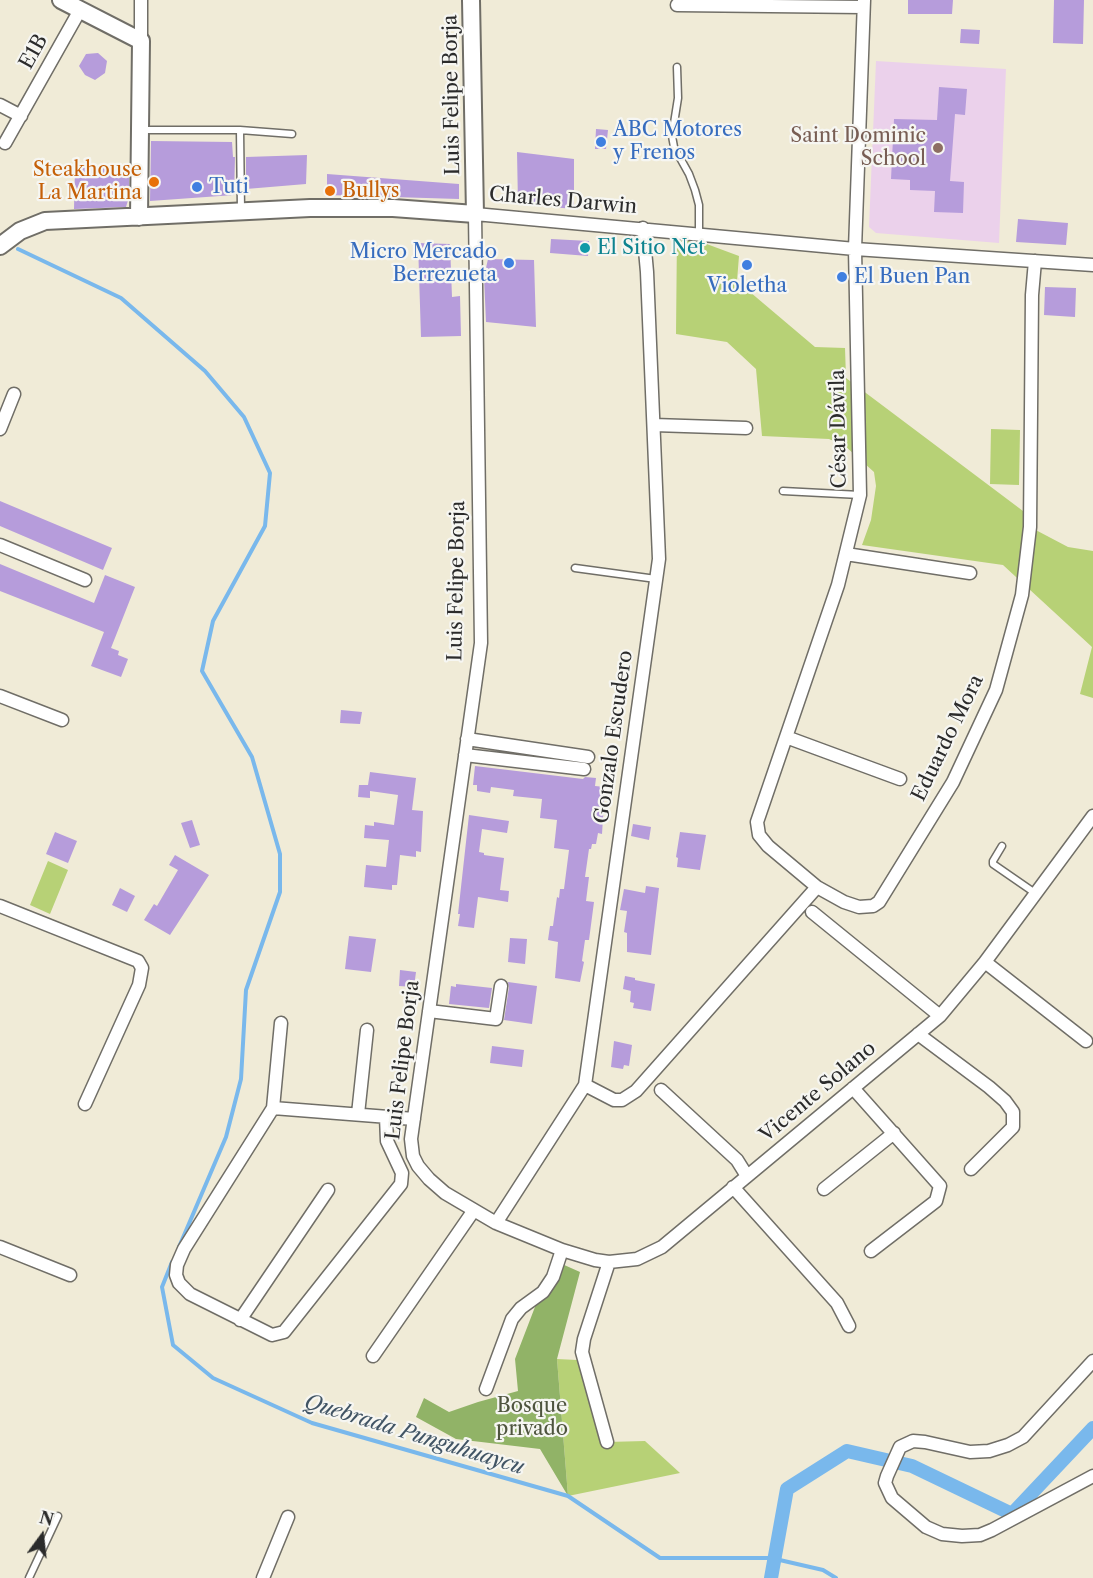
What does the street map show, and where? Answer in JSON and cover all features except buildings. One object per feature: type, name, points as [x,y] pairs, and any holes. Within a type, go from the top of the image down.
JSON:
[{"type":"street","points":[[61,0],[141,41]]},
{"type":"street","points":[[139,217],[141,0]]},
{"type":"street","name":"Luis Felipe Borja","points":[[471,0],[481,643],[411,1139],[413,1156],[429,1179],[446,1193],[496,1223]]},
{"type":"street","points":[[677,5],[863,4]]},
{"type":"street","name":"César Dávila","points":[[817,887],[768,846],[759,835],[757,822],[838,585],[860,495],[855,249],[863,4]]},
{"type":"street","name":"E1B","points":[[5,143],[80,10]]},
{"type":"street","points":[[0,105],[21,116]]},
{"type":"street","name":"Charles Darwin","points":[[0,246],[20,231],[45,220],[310,208],[393,208],[643,228],[855,249],[1093,265]]},
{"type":"street","name":"Gonzalo Escudero","points":[[496,1223],[585,1085],[659,559],[647,272],[643,228]]},
{"type":"street","name":"Eduardo Mora","points":[[817,887],[844,902],[859,907],[866,908],[879,902],[953,782],[996,690],[1022,595],[1030,527],[1032,295],[1035,261]]},
{"type":"street","points":[[0,429],[14,394]]},
{"type":"street","points":[[654,426],[746,428]]},
{"type":"street","points":[[0,545],[85,580]]},
{"type":"street","points":[[846,554],[970,573]]},
{"type":"street","points":[[0,696],[62,720]]},
{"type":"street","points":[[786,737],[900,778]]},
{"type":"street","points":[[465,755],[586,763],[467,739]]},
{"type":"street","name":"Vicente Solano","points":[[496,1223],[562,1250],[595,1260],[609,1262],[637,1259],[662,1247],[940,1016],[985,962],[1093,816]]},
{"type":"street","points":[[585,1085],[614,1100],[622,1100],[636,1091],[817,887]]},
{"type":"street","points":[[0,906],[138,961],[142,968],[139,985],[85,1104]]},
{"type":"street","points":[[812,912],[940,1016]]},
{"type":"street","points":[[985,962],[1086,1041]]},
{"type":"street","points":[[429,1011],[496,1019],[501,986]]},
{"type":"street","points":[[281,1023],[273,1108],[184,1249],[177,1265],[176,1275],[179,1283],[190,1294],[272,1335],[284,1332],[401,1184],[402,1173],[387,1141],[386,1117]]},
{"type":"street","points":[[358,1114],[367,1030]]},
{"type":"street","points":[[918,1034],[989,1087],[1005,1101],[1013,1112],[1013,1127],[971,1169]]},
{"type":"street","points":[[854,1088],[940,1186],[940,1193],[936,1201],[871,1251]]},
{"type":"street","points":[[661,1090],[728,1151],[747,1176]]},
{"type":"street","points":[[273,1108],[414,1119]]},
{"type":"street","points":[[824,1189],[894,1133]]},
{"type":"street","points":[[733,1187],[837,1303],[849,1326]]},
{"type":"street","points":[[240,1320],[328,1190]]},
{"type":"street","points":[[373,1356],[474,1210]]},
{"type":"street","points":[[0,1247],[70,1275]]},
{"type":"street","points":[[486,1389],[512,1319],[521,1308],[543,1292],[553,1277],[562,1250]]},
{"type":"street","points":[[607,1442],[582,1352],[584,1339],[609,1262]]},
{"type":"street","points":[[1093,1361],[1023,1437],[1008,1445],[970,1452],[919,1441],[900,1447],[885,1483],[887,1490],[902,1508],[926,1527],[942,1534],[962,1536],[980,1535],[992,1530],[1093,1476]]},
{"type":"street","points":[[263,1578],[288,1517]]},
{"type":"lane","points":[[677,67],[678,98],[672,136],[674,147],[695,190],[700,213],[699,235]]},
{"type":"lane","points":[[141,130],[240,129],[292,134]]},
{"type":"lane","points":[[240,129],[241,212]]},
{"type":"lane","points":[[783,491],[860,495]]},
{"type":"lane","points":[[575,568],[656,579]]},
{"type":"lane","points":[[1002,846],[993,864],[1036,894]]},
{"type":"lane","points":[[29,1578],[58,1516]]},
{"type":"shaded area","name":"Saint Dominic School","points":[[876,61],[1006,69],[999,243],[876,233],[869,227]]},
{"type":"green space","points":[[677,233],[739,256],[737,281],[815,347],[845,348],[846,378],[1023,511],[1030,527],[1068,547],[1093,551],[1093,698],[1080,694],[1092,647],[1003,565],[862,545],[871,520],[876,486],[874,472],[845,446],[829,439],[762,436],[756,369],[727,342],[676,334]]},
{"type":"green space","points":[[991,429],[1020,430],[1019,485],[990,484]]},
{"type":"green space","points":[[48,861],[68,870],[50,914],[30,905]]},
{"type":"green space","name":"Bosque privado","points":[[553,1260],[580,1272],[557,1359],[568,1496],[540,1449],[456,1439],[416,1417],[424,1398],[449,1412],[518,1391],[515,1359]]},
{"type":"green space","points":[[557,1359],[577,1360],[607,1442],[645,1441],[680,1473],[568,1496]]},
{"type":"waterway","name":"Quebrada Punguhuaycu","points":[[18,249],[121,298],[205,371],[244,417],[270,473],[265,526],[213,621],[202,671],[252,757],[280,854],[280,892],[246,990],[241,1079],[226,1137],[179,1247]]},
{"type":"waterway","name":"Quebrada Punguhuaycu","points":[[172,1262],[162,1287],[173,1345],[213,1378],[312,1423],[568,1496],[660,1558],[771,1558],[823,1570],[836,1578]]},
{"type":"waterway","points":[[771,1578],[787,1489],[847,1451],[912,1466],[1012,1514],[1093,1428]]},
{"type":"place","name":"ABC Motores y Frenos","points":[[601,142]]},
{"type":"place","name":"Saint Dominic School","points":[[938,148]]},
{"type":"place","name":"Steakhouse La Martina","points":[[154,182]]},
{"type":"place","name":"Tuti","points":[[197,187]]},
{"type":"place","name":"Bullys","points":[[330,191]]},
{"type":"place","name":"El Sitio Net","points":[[585,248]]},
{"type":"place","name":"Micro Mercado Berrezueta","points":[[509,263]]},
{"type":"place","name":"Violetha","points":[[747,265]]},
{"type":"place","name":"El Buen Pan","points":[[842,277]]}]
